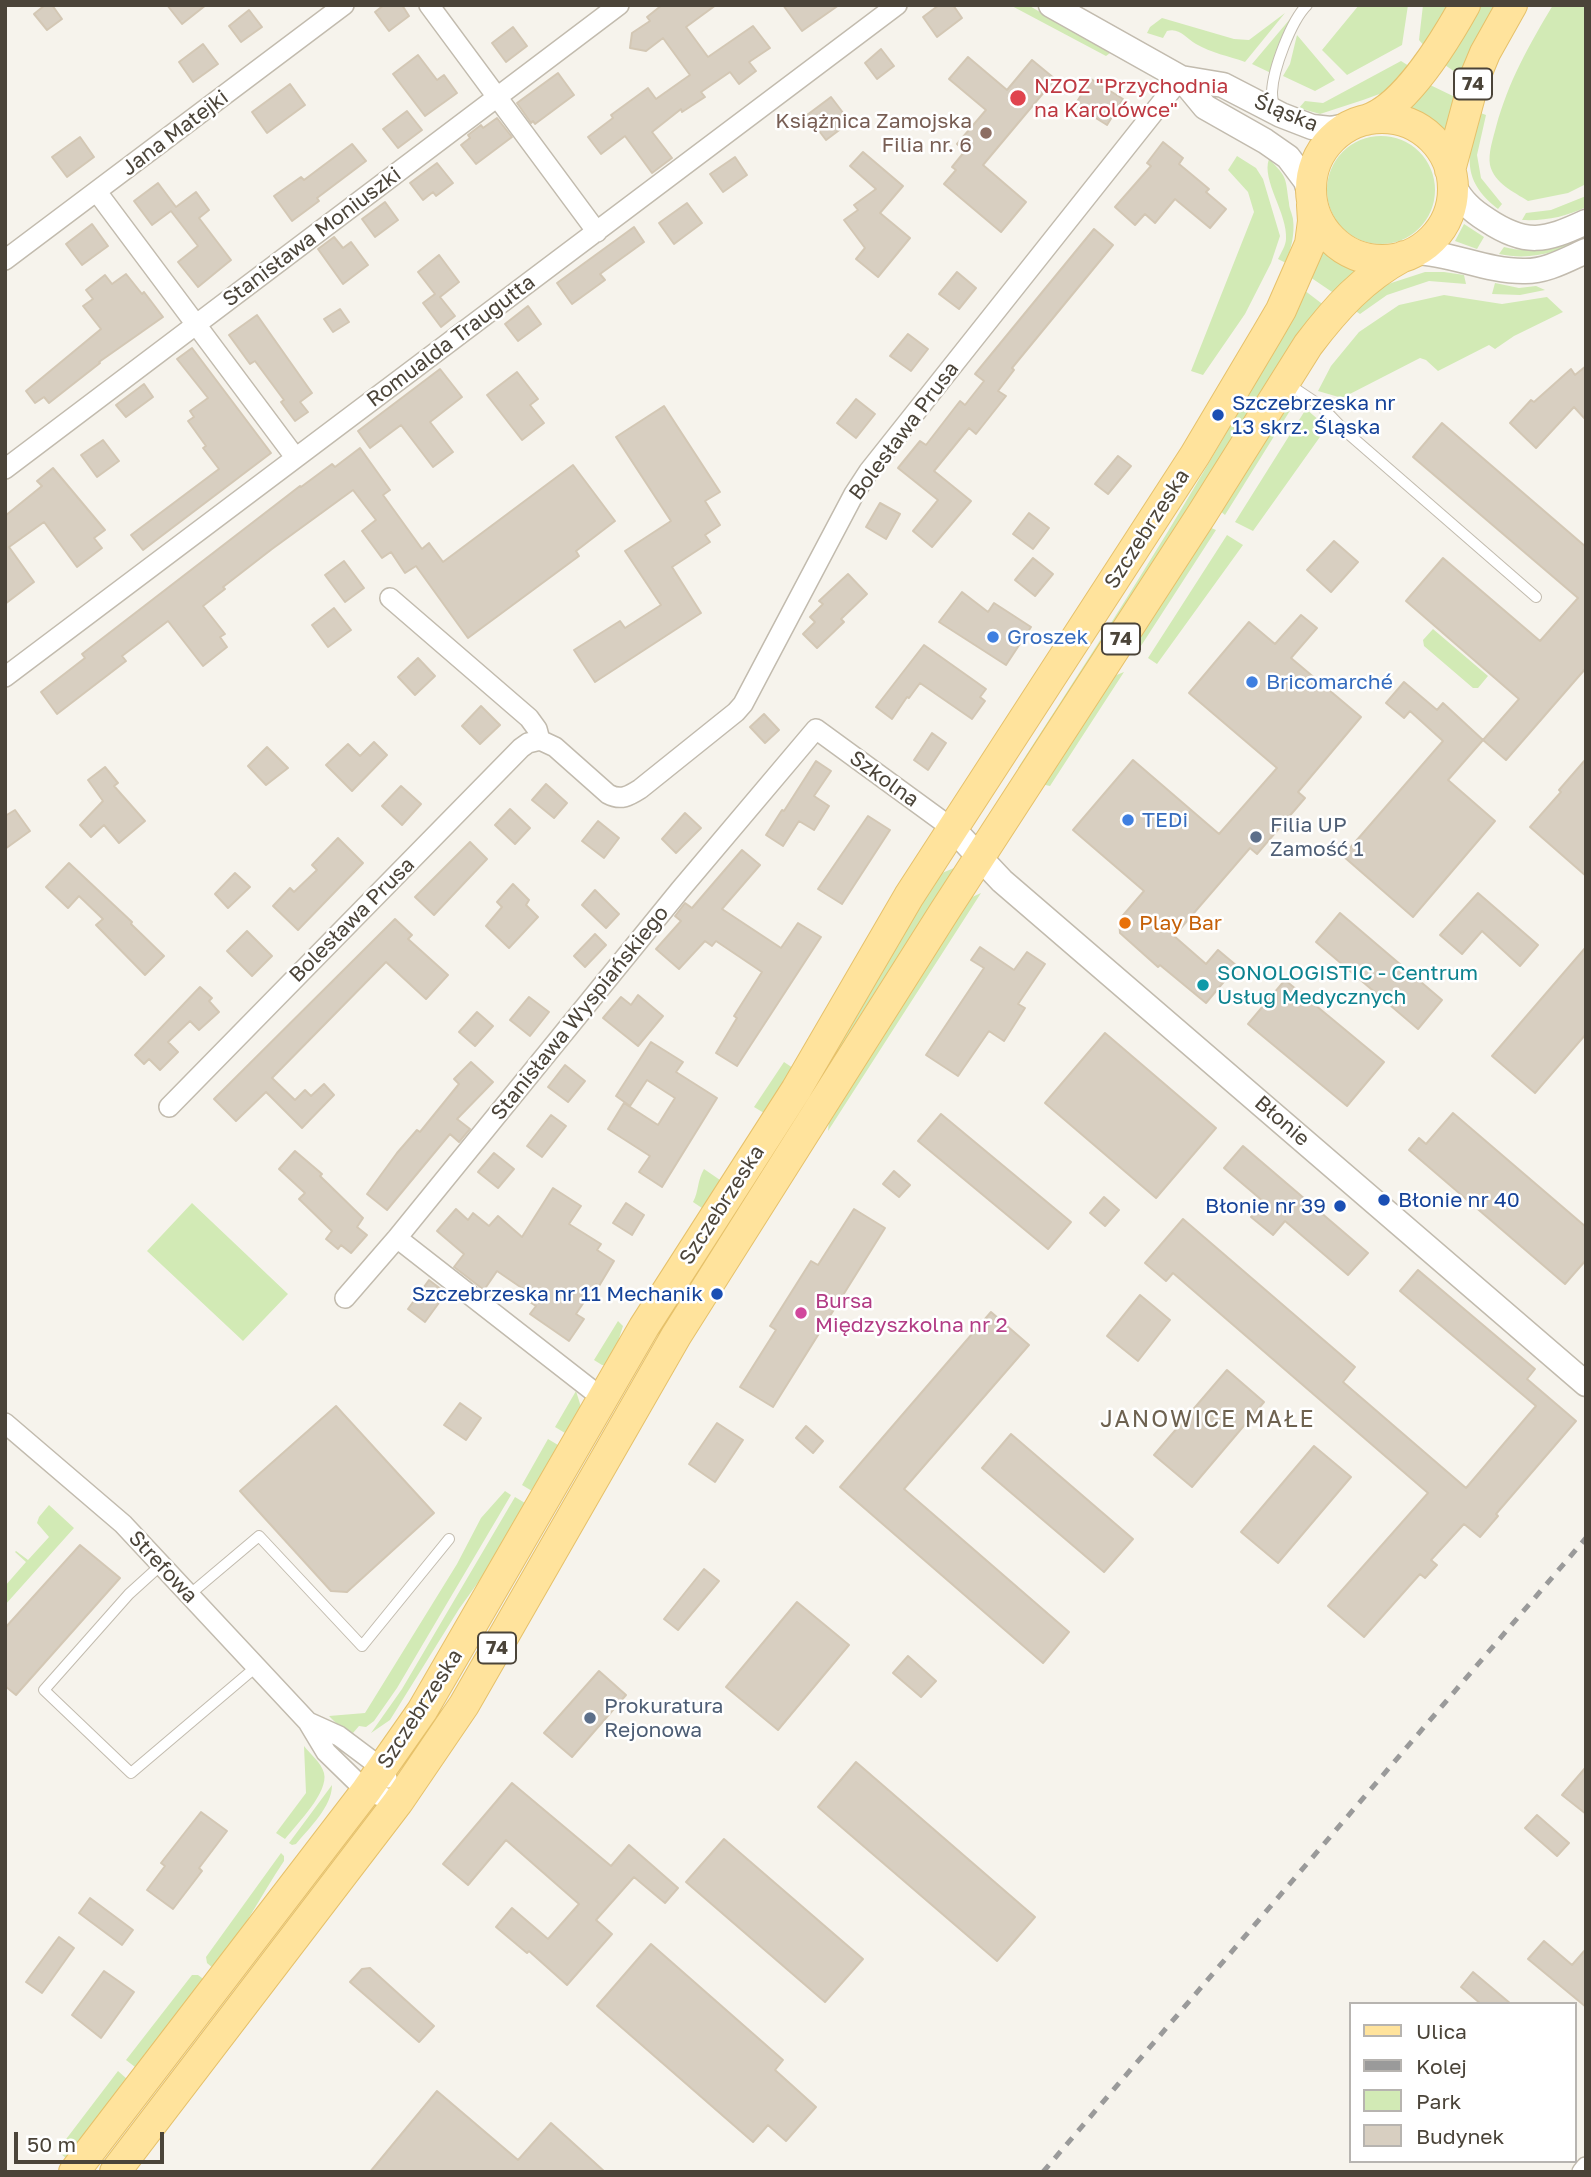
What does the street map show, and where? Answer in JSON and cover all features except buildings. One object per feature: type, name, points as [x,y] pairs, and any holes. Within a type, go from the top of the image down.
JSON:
[{"type":"main road","name":"74","points":[[1312,203],[1313,170],[1327,144],[1338,133],[1382,113],[1407,88],[1442,44],[1465,5]]},
{"type":"main road","name":"74","points":[[1409,254],[1430,241],[1445,221],[1450,209],[1451,177],[1475,77],[1512,5]]},
{"type":"main road","points":[[1359,122],[1396,120],[1411,124],[1436,143],[1444,155],[1451,177]]},
{"type":"main road","points":[[1312,203],[1323,229],[1345,250],[1374,260],[1409,254]]},
{"type":"main road","name":"Szczebrzeska","points":[[115,2172],[398,1802],[450,1696],[533,1552],[669,1348],[791,1127],[903,907],[1195,455],[1281,310],[1310,244],[1312,203]]},
{"type":"main road","name":"Szczebrzeska","points":[[533,1552],[602,1398],[650,1317],[791,1127],[979,858],[1308,345],[1338,309],[1375,272],[1409,254]]},
{"type":"main road","name":"Szczebrzeska","points":[[74,2172],[374,1780],[450,1696]]},
{"type":"street","name":"Jana Matejki","points":[[5,260],[344,5]]},
{"type":"street","points":[[429,5],[597,232]]},
{"type":"street","name":"Stanisława Moniuszki","points":[[5,469],[620,5]]},
{"type":"street","name":"Romualda Traugutta","points":[[5,677],[897,5]]},
{"type":"street","name":"Śląska","points":[[1051,5],[1181,78],[1223,85],[1274,112],[1324,129],[1338,129],[1359,122]]},
{"type":"street","name":"Śląska","points":[[1181,78],[1205,107],[1288,157],[1306,181],[1312,203]]},
{"type":"street","name":"Bolesława Prusa","points":[[169,1107],[528,743],[540,740],[555,747],[608,794],[616,798],[624,797],[640,789],[736,712],[749,694],[854,494],[869,471],[1181,78]]},
{"type":"street","points":[[1451,177],[1468,207],[1512,235],[1542,238],[1586,222]]},
{"type":"street","points":[[97,192],[295,457]]},
{"type":"street","points":[[1409,254],[1444,255],[1502,269],[1523,271],[1559,263],[1586,251]]},
{"type":"street","name":"Bolesława Prusa","points":[[390,598],[529,718],[537,729],[540,740]]},
{"type":"street","name":"Szkolna","points":[[816,729],[953,829]]},
{"type":"street","name":"Stanisława Wyspiańskiego","points":[[345,1298],[397,1238],[680,890],[816,729]]},
{"type":"street","name":"Błonie","points":[[953,829],[979,858],[1096,963],[1586,1384]]},
{"type":"street","points":[[397,1238],[602,1398]]},
{"type":"street","name":"Strefowa","points":[[5,1423],[123,1524],[308,1722],[326,1752],[374,1780]]},
{"type":"street","name":"Strefowa","points":[[308,1722],[339,1736],[374,1780],[398,1802]]},
{"type":"street","points":[[1582,2172],[1586,2167]]},
{"type":"lane","points":[[1274,112],[1272,91],[1280,63],[1292,25],[1307,5]]},
{"type":"lane","points":[[1285,382],[1321,406],[1344,430],[1536,597]]},
{"type":"lane","points":[[189,1595],[258,1536],[362,1646],[449,1538]]},
{"type":"lane","points":[[161,1565],[129,1594],[44,1690],[131,1773],[256,1667]]},
{"type":"green space","points":[[1010,5],[1028,5],[1110,53],[1106,56]]},
{"type":"green space","points":[[1359,5],[1408,5],[1402,45],[1347,75],[1322,50]]},
{"type":"green space","points":[[1423,5],[1451,5],[1426,48],[1419,40]]},
{"type":"green space","points":[[1476,5],[1501,5],[1461,76],[1442,63]]},
{"type":"green space","points":[[1553,5],[1586,5],[1586,184],[1568,193],[1528,201],[1496,177],[1490,165],[1490,151],[1513,79]]},
{"type":"green space","points":[[1285,13],[1245,62],[1202,47],[1175,31],[1167,31],[1163,38],[1147,33],[1150,27],[1162,18],[1234,39],[1249,40]]},
{"type":"green space","points":[[1290,19],[1271,73],[1252,64]]},
{"type":"green space","points":[[1297,35],[1335,80],[1315,91],[1283,76],[1290,64]]},
{"type":"green space","points":[[1401,61],[1409,66],[1385,92],[1320,114],[1299,108],[1305,101],[1323,103]]},
{"type":"green space","points":[[1426,83],[1455,97],[1447,134],[1401,110]]},
{"type":"green space","points":[[1478,112],[1486,115],[1477,155],[1481,178],[1502,204],[1498,209],[1477,187],[1472,176],[1470,153]]},
{"type":"green space","points":[[1381,136],[1402,140],[1419,152],[1431,169],[1435,190],[1431,211],[1419,228],[1402,240],[1381,244],[1360,240],[1343,228],[1331,211],[1327,190],[1331,169],[1343,152],[1360,140]]},
{"type":"green space","points":[[1237,156],[1256,168],[1263,179],[1280,236],[1271,263],[1245,314],[1203,375],[1191,371],[1254,212],[1248,192],[1228,170]]},
{"type":"green space","points":[[1269,159],[1285,178],[1293,219],[1293,236],[1286,263],[1278,259],[1285,244],[1286,229],[1271,187]]},
{"type":"green space","points":[[1586,196],[1586,207],[1571,213],[1555,218],[1522,220],[1526,213],[1551,210]]},
{"type":"green space","points":[[1464,224],[1484,237],[1477,249],[1455,241]]},
{"type":"green space","points":[[1586,232],[1586,239],[1544,254],[1499,254],[1504,247],[1536,249]]},
{"type":"green space","points":[[1323,244],[1341,260],[1363,267],[1335,294],[1310,277]]},
{"type":"green space","points":[[1425,272],[1464,275],[1466,284],[1429,281],[1387,295],[1360,314],[1354,310],[1382,286]]},
{"type":"green space","points":[[1495,283],[1519,288],[1536,286],[1545,290],[1520,295],[1492,294]]},
{"type":"green space","points":[[1304,290],[1325,306],[1023,771],[1018,768],[1131,592],[1203,473]]},
{"type":"green space","points":[[1444,295],[1502,304],[1547,297],[1563,312],[1514,336],[1495,349],[1489,345],[1438,371],[1420,358],[1342,398],[1318,391],[1331,366],[1359,332],[1399,305]]},
{"type":"green space","points":[[1288,400],[1296,401],[1225,515],[1219,510]]},
{"type":"green space","points":[[1306,409],[1327,427],[1253,531],[1235,522]]},
{"type":"green space","points":[[1209,527],[1216,530],[1139,649],[1136,638]]},
{"type":"green space","points":[[1227,535],[1243,545],[1157,664],[1148,658]]},
{"type":"green space","points":[[1433,629],[1488,676],[1478,688],[1473,688],[1424,646],[1423,640]]},
{"type":"green space","points":[[1124,672],[1050,786],[1041,784],[1114,676]]},
{"type":"green space","points":[[954,868],[956,870],[809,1100],[807,1097],[936,878]]},
{"type":"green space","points":[[981,893],[828,1131],[829,1120],[970,898]]},
{"type":"green space","points":[[784,1062],[793,1068],[764,1113],[754,1107]]},
{"type":"green space","points":[[704,1169],[720,1180],[722,1185],[707,1208],[693,1202]]},
{"type":"green space","points":[[192,1203],[288,1294],[243,1341],[147,1251]]},
{"type":"green space","points":[[618,1321],[623,1326],[613,1357],[608,1365],[602,1365],[594,1360]]},
{"type":"green space","points":[[576,1391],[581,1407],[570,1432],[565,1433],[555,1427]]},
{"type":"green space","points":[[548,1439],[558,1445],[559,1450],[537,1490],[532,1491],[522,1485]]},
{"type":"green space","points":[[505,1491],[511,1495],[397,1688],[374,1721],[366,1727],[359,1726],[353,1733],[340,1727],[329,1716],[365,1713],[457,1564],[481,1518]]},
{"type":"green space","points":[[515,1497],[525,1503],[504,1546],[459,1609],[390,1720],[371,1733],[402,1689]]},
{"type":"green space","points":[[49,1505],[74,1528],[5,1605],[5,1586],[26,1562],[15,1552],[28,1560],[49,1537],[37,1523]]},
{"type":"green space","points":[[304,1746],[320,1765],[324,1781],[311,1808],[285,1839],[276,1833],[306,1793]]},
{"type":"green space","points":[[332,1785],[328,1801],[319,1817],[296,1844],[289,1843]]},
{"type":"green space","points":[[281,1853],[284,1861],[214,1969],[207,1963],[206,1957]]},
{"type":"green space","points":[[192,1975],[198,1975],[206,1981],[140,2066],[135,2067],[126,2060]]},
{"type":"green space","points":[[118,2071],[127,2079],[71,2158],[66,2158],[57,2151]]},
{"type":"railway","points":[[1043,2172],[1586,1538]]},
{"type":"place","name":"NZOZ \"Przychodnia na Karolówce\"","points":[[1018,98]]},
{"type":"place","name":"Książnica Zamojska Filia nr. 6","points":[[986,133]]},
{"type":"place","name":"Szczebrzeska nr 13 skrz. Śląska","points":[[1218,415]]},
{"type":"place","name":"Groszek","points":[[993,637]]},
{"type":"place","name":"Bricomarché","points":[[1252,682]]},
{"type":"place","name":"TEDi","points":[[1128,820]]},
{"type":"place","name":"Filia UP Zamość 1","points":[[1256,837]]},
{"type":"place","name":"Play Bar","points":[[1125,923]]},
{"type":"place","name":"SONOLOGISTIC - Centrum Usług Medycznych","points":[[1203,985]]},
{"type":"place","name":"Błonie nr 40","points":[[1384,1200]]},
{"type":"place","name":"Błonie nr 39","points":[[1340,1206]]},
{"type":"place","name":"Szczebrzeska nr 11 Mechanik","points":[[717,1294]]},
{"type":"place","name":"Bursa Międzyszkolna nr 2","points":[[801,1313]]},
{"type":"place","name":"Prokuratura Rejonowa","points":[[590,1718]]},
{"type":"district","name":"JANOWICE MAŁE","points":[[1208,1420]]}]
